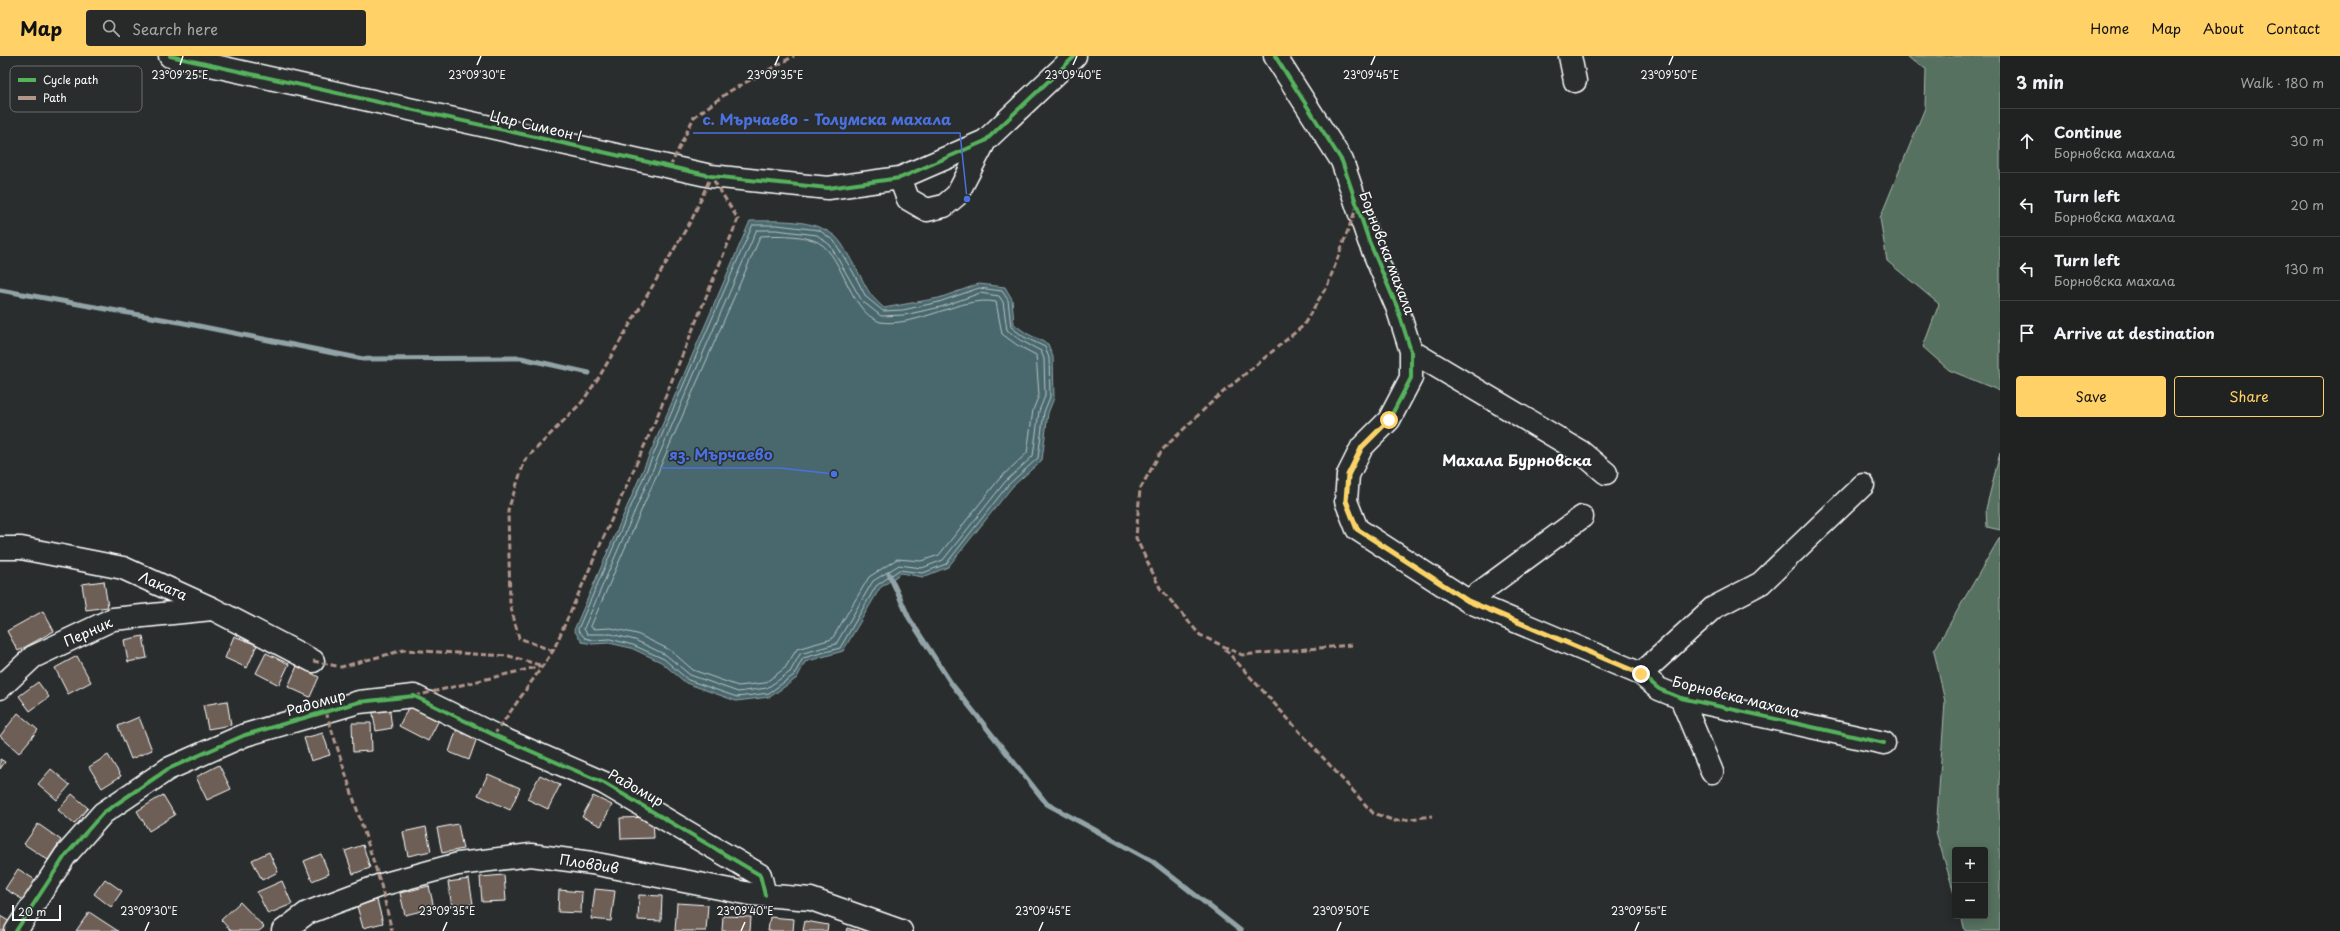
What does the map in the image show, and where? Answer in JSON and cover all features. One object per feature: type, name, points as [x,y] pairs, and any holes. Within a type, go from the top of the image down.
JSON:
[{"type":"street","name":"Цар Симеон I","points":[[170,56],[711,176],[828,188],[900,178],[985,140]]},
{"type":"street","points":[[900,178],[908,199],[927,210],[944,206],[957,195],[985,140],[1075,56]]},
{"type":"street","name":"Борновска махала","points":[[1275,56],[1342,161],[1370,241],[1397,307],[1411,350],[1411,378],[1389,420],[1362,447],[1348,475],[1346,501],[1357,529],[1468,601],[1641,674],[1659,689],[1681,698],[1884,743]]},
{"type":"street","points":[[1570,56],[1575,81]]},
{"type":"street","points":[[1411,350],[1581,452],[1606,473]]},
{"type":"street","points":[[1641,674],[1713,608],[1761,583],[1863,485]]},
{"type":"street","points":[[1468,601],[1582,517]]},
{"type":"street","name":"Лаката","points":[[0,548],[21,548],[123,568],[213,609],[313,661]]},
{"type":"street","name":"Перник","points":[[0,688],[33,657],[112,619],[213,609]]},
{"type":"street","name":"Радомир","points":[[16,931],[64,856],[103,813],[168,768],[245,734],[359,702],[414,696],[494,735],[604,783],[667,818],[760,875],[765,895]]},
{"type":"street","points":[[1681,698],[1712,772]]},
{"type":"street","name":"Пловдив","points":[[282,931],[307,913],[381,885],[458,864],[530,855],[592,863],[662,878],[765,895],[811,899],[901,931]]},
{"type":"green space","points":[[1906,56],[2000,56],[2000,391],[1949,370],[1923,347],[1939,304],[1887,261],[1880,218],[1925,108],[1926,69]]},
{"type":"green space","points":[[2000,453],[2000,530],[1987,527],[1986,509]]},
{"type":"green space","points":[[2000,537],[2000,931],[1965,931],[1962,919],[1988,919],[1988,847],[1952,847],[1952,886],[1936,832],[1945,702],[1934,651]]},
{"type":"water","points":[[750,221],[795,222],[817,226],[827,231],[836,237],[842,244],[870,293],[884,308],[939,298],[979,284],[1005,287],[1012,299],[1014,324],[1026,333],[1048,344],[1053,357],[1054,398],[1048,413],[1042,460],[1012,487],[948,567],[923,577],[901,573],[880,588],[843,651],[805,662],[797,678],[770,697],[736,701],[686,683],[661,662],[631,648],[609,643],[592,644],[582,642],[574,630]]},
{"type":"building","points":[[104,581],[108,607],[86,610],[82,584]]},
{"type":"building","points":[[43,611],[54,631],[18,651],[7,631]]},
{"type":"building","points":[[143,636],[147,658],[128,662],[124,640]]},
{"type":"building","points":[[234,636],[257,645],[247,668],[225,658]]},
{"type":"building","points":[[266,653],[289,664],[279,685],[256,673]]},
{"type":"building","points":[[77,656],[91,682],[68,694],[55,668]]},
{"type":"building","points":[[297,666],[319,677],[310,697],[288,687]]},
{"type":"building","points":[[38,682],[49,697],[30,711],[19,696]]},
{"type":"building","points":[[227,701],[231,725],[208,729],[203,705]]},
{"type":"building","points":[[389,705],[392,728],[376,731],[372,708]]},
{"type":"building","points":[[409,706],[439,720],[428,741],[399,726]]},
{"type":"building","points":[[18,713],[38,730],[19,753],[0,736]]},
{"type":"building","points":[[139,717],[152,750],[131,759],[118,726]]},
{"type":"building","points":[[352,723],[371,723],[372,751],[353,752]]},
{"type":"building","points":[[457,728],[478,735],[469,760],[449,752]]},
{"type":"building","points":[[323,733],[330,755],[311,761],[304,738]]},
{"type":"building","points":[[108,755],[121,776],[102,788],[89,767]]},
{"type":"building","points":[[0,759],[5,762],[0,769]]},
{"type":"building","points":[[219,765],[231,789],[207,800],[196,777]]},
{"type":"building","points":[[51,769],[70,785],[57,800],[38,784]]},
{"type":"building","points":[[488,774],[520,788],[510,810],[478,795]]},
{"type":"building","points":[[540,775],[560,785],[548,809],[527,799]]},
{"type":"building","points":[[72,794],[88,808],[74,824],[58,810]]},
{"type":"building","points":[[163,795],[175,815],[149,831],[137,811]]},
{"type":"building","points":[[593,796],[612,805],[601,826],[582,817]]},
{"type":"building","points":[[653,817],[654,838],[621,839],[620,818]]},
{"type":"building","points":[[38,824],[61,840],[48,860],[24,844]]},
{"type":"building","points":[[458,824],[463,849],[442,853],[437,828]]},
{"type":"building","points":[[426,827],[431,851],[408,856],[403,832]]},
{"type":"building","points":[[363,845],[370,868],[353,874],[345,851]]},
{"type":"building","points":[[269,852],[278,872],[262,880],[252,860]]},
{"type":"building","points":[[321,854],[329,874],[312,881],[304,861]]},
{"type":"building","points":[[18,869],[37,881],[25,901],[5,889]]},
{"type":"building","points":[[504,875],[506,901],[482,902],[480,877]]},
{"type":"building","points":[[105,879],[122,891],[111,907],[94,894]]},
{"type":"building","points":[[469,879],[473,904],[452,907],[448,882]]},
{"type":"building","points":[[282,881],[292,904],[268,914],[257,892]]},
{"type":"building","points":[[429,886],[434,908],[405,915],[400,893]]},
{"type":"building","points":[[595,889],[615,891],[611,921],[591,919]]},
{"type":"building","points":[[559,890],[582,892],[581,913],[558,912]]},
{"type":"building","points":[[639,895],[662,896],[661,921],[638,920]]},
{"type":"building","points":[[377,900],[383,923],[363,928],[357,906]]},
{"type":"building","points":[[240,902],[264,927],[259,931],[231,931],[221,920]]},
{"type":"building","points":[[677,903],[708,905],[706,931],[675,931]]},
{"type":"building","points":[[89,912],[118,931],[76,931]]},
{"type":"building","points":[[0,916],[12,923],[7,931],[0,931]]},
{"type":"building","points":[[723,916],[751,917],[750,931],[722,931]]},
{"type":"building","points":[[770,917],[794,919],[793,931],[768,931]]},
{"type":"building","points":[[805,921],[828,925],[827,931],[803,931]]},
{"type":"building","points":[[847,928],[859,931],[846,931]]},
{"type":"waterway","points":[[0,290],[179,322],[363,359],[521,358],[589,373]]},
{"type":"waterway","points":[[889,574],[909,618],[951,683],[1047,804],[1152,861],[1241,931]]},
{"type":"marked path","points":[[670,167],[694,117],[730,91],[794,56]]},
{"type":"marked path","points":[[553,651],[519,638],[510,604],[508,510],[525,460],[582,402],[599,377],[692,219],[711,176]]},
{"type":"marked path","points":[[494,735],[553,651],[654,424],[738,219],[711,176]]},
{"type":"marked path","points":[[1352,645],[1242,655],[1200,635],[1160,588],[1136,538],[1140,489],[1162,450],[1216,398],[1303,326],[1328,284],[1357,206]]},
{"type":"marked path","points":[[1225,649],[1373,813],[1395,821],[1432,816]]},
{"type":"marked path","points":[[313,661],[341,667],[404,650],[509,656],[543,666]]},
{"type":"marked path","points":[[415,696],[541,666]]},
{"type":"marked path","points":[[326,712],[381,885],[392,931]]},
{"type":"cycle path","points":[[170,56],[711,176],[828,188],[900,178],[985,141],[1075,56]]},
{"type":"cycle path","points":[[1275,56],[1342,161],[1369,241],[1397,307],[1411,351],[1411,378],[1389,420],[1362,447],[1348,475],[1346,501],[1357,529],[1468,601],[1641,674],[1659,689],[1681,698],[1884,743]]},
{"type":"cycle path","points":[[16,931],[65,856],[103,813],[168,769],[245,735],[359,702],[414,696],[494,735],[604,783],[760,875],[765,895]]},
{"type":"place","name":"с. Мърчаево - Толумска махала","points":[[967,199]]},
{"type":"place","name":"яз. Мърчаево","points":[[834,474]]},
{"type":"district","name":"Махала Бурновска","points":[[1517,461]]},
{"type":"route","points":[[1389,420],[1362,447],[1348,475],[1346,501],[1357,529],[1468,601],[1641,674]]}]
